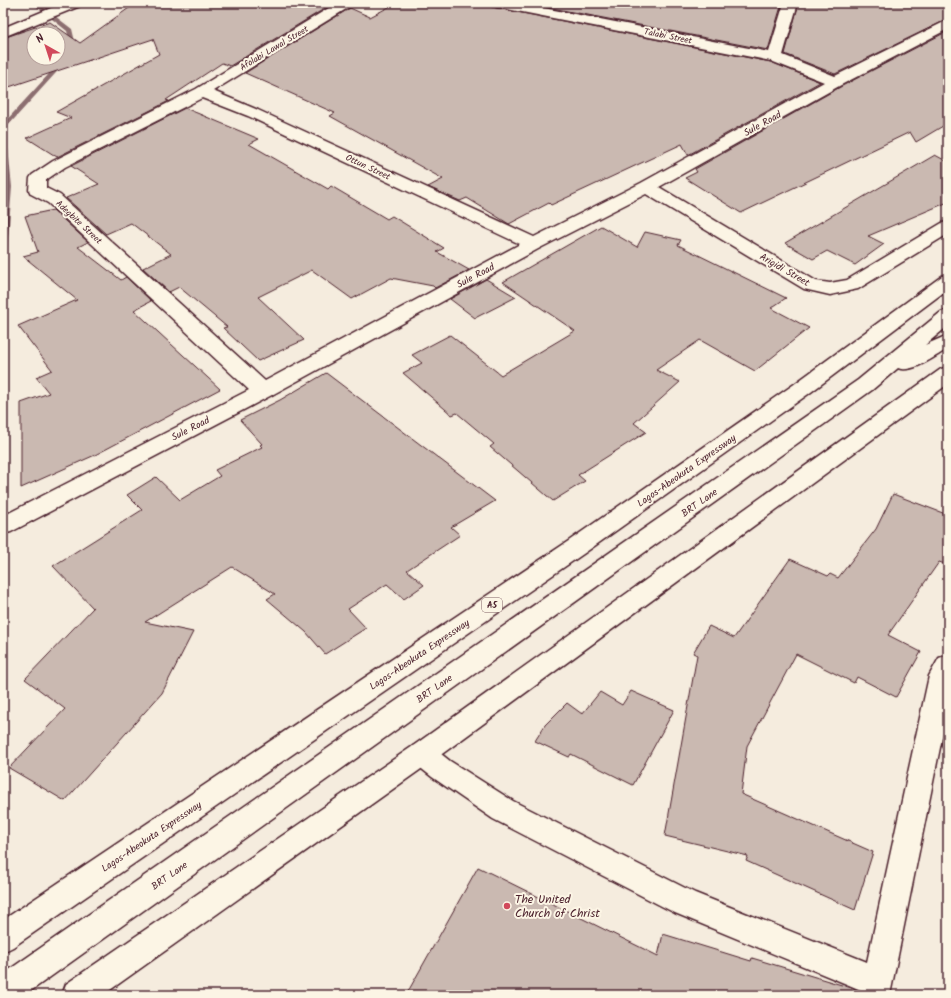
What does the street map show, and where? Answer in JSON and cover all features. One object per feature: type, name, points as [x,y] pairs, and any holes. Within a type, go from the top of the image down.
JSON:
[{"type":"main road","name":"Afolabi Lawal Street","points":[[201,92],[346,3]]},
{"type":"main road","name":"Talabi Street","points":[[497,3],[775,57],[836,82]]},
{"type":"main road","points":[[775,57],[791,3]]},
{"type":"main road","points":[[3,34],[72,5]]},
{"type":"main road","name":"Sule Road","points":[[10,522],[263,391],[534,244],[647,187],[836,82],[948,24]]},
{"type":"main road","name":"Ottun Street","points":[[201,92],[253,113],[534,244]]},
{"type":"main road","name":"Adegbite Street","points":[[201,92],[59,164],[38,178],[37,190],[54,199],[263,391]]},
{"type":"main road","name":"Arigidi Street","points":[[647,187],[810,285],[830,289],[852,285],[948,227]]},
{"type":"main road","name":"Lagos-Abeokuta Expressway","points":[[3,937],[578,546],[800,390],[948,280]]},
{"type":"main road","name":"BRT Lane","points":[[3,992],[865,385],[948,316]]},
{"type":"main road","name":"BRT Lane","points":[[865,385],[948,341]]},
{"type":"main road","points":[[77,995],[422,754],[948,374]]},
{"type":"main road","points":[[422,754],[441,769],[503,810],[684,903],[876,988],[942,676],[948,665]]},
{"type":"building","points":[[136,3],[334,3],[230,66],[222,63],[166,100],[169,101],[57,157],[27,138],[71,118],[56,112],[159,54],[153,39],[3,89],[3,38],[26,30],[26,66],[66,66],[66,33],[80,43]]},
{"type":"building","points":[[391,3],[489,3],[492,7],[771,62],[820,82],[688,155],[682,144],[551,205],[549,203],[509,224],[467,198],[460,201],[428,187],[443,179],[330,116],[335,113],[245,73],[350,8],[370,17],[389,7]]},
{"type":"building","points":[[526,3],[782,3],[768,50]]},
{"type":"building","points":[[799,3],[948,3],[948,19],[835,74],[785,54]]},
{"type":"building","points":[[50,22],[56,26],[38,26]]},
{"type":"building","points":[[948,31],[948,123],[916,142],[910,132],[741,213],[685,178],[697,172],[695,169],[842,86]]},
{"type":"building","points":[[185,108],[259,139],[249,144],[328,189],[331,186],[387,219],[392,216],[444,248],[437,252],[469,270],[435,288],[433,286],[391,278],[352,299],[312,270],[258,297],[304,340],[258,361],[223,328],[227,327],[179,287],[169,292],[143,268],[171,254],[131,223],[106,234],[66,198],[99,184],[71,166]]},
{"type":"building","points":[[935,155],[948,162],[948,202],[868,236],[884,244],[855,265],[827,251],[813,259],[785,243]]},
{"type":"building","points":[[53,210],[88,242],[78,247],[121,280],[126,277],[151,301],[134,310],[220,389],[95,455],[21,488],[21,403],[49,393],[36,377],[52,370],[18,326],[77,300],[23,256],[38,252],[25,216]]},
{"type":"building","points":[[601,226],[637,247],[645,232],[681,240],[678,245],[786,298],[771,308],[809,328],[755,371],[700,340],[656,370],[680,382],[634,423],[646,432],[578,475],[585,481],[553,501],[490,447],[494,444],[457,413],[452,415],[403,373],[422,363],[412,355],[450,335],[501,375],[575,331],[503,282]]},
{"type":"building","points":[[486,279],[516,297],[475,318],[450,299]]},
{"type":"building","points":[[326,373],[495,501],[451,527],[460,535],[407,570],[424,585],[404,599],[387,584],[348,609],[366,628],[325,654],[306,632],[267,599],[275,594],[232,567],[145,622],[193,632],[162,693],[65,801],[9,768],[65,709],[25,679],[93,608],[53,566],[142,510],[127,495],[156,477],[180,500],[220,476],[215,470],[262,447],[260,445],[262,444],[240,420],[280,400]]},
{"type":"building","points":[[893,494],[948,515],[948,565],[939,562],[888,635],[921,652],[896,697],[857,677],[854,683],[796,654],[747,746],[741,794],[873,852],[855,910],[746,861],[748,856],[665,836],[697,655],[693,653],[709,626],[734,638],[790,559],[828,576],[830,574],[838,578],[876,529]]},
{"type":"building","points":[[631,691],[674,710],[633,785],[571,754],[569,757],[535,741],[545,725],[567,703],[582,714],[600,692],[622,705]]},
{"type":"building","name":"The United Church of Christ","points":[[478,867],[658,956],[663,934],[751,961],[752,958],[855,989],[854,995],[406,995]]},
{"type":"waterway","points":[[35,3],[70,30],[75,49]]},
{"type":"waterway","points":[[3,251],[9,187],[3,128],[59,66]]},
{"type":"place","name":"The United Church of Christ","points":[[507,906]]}]
